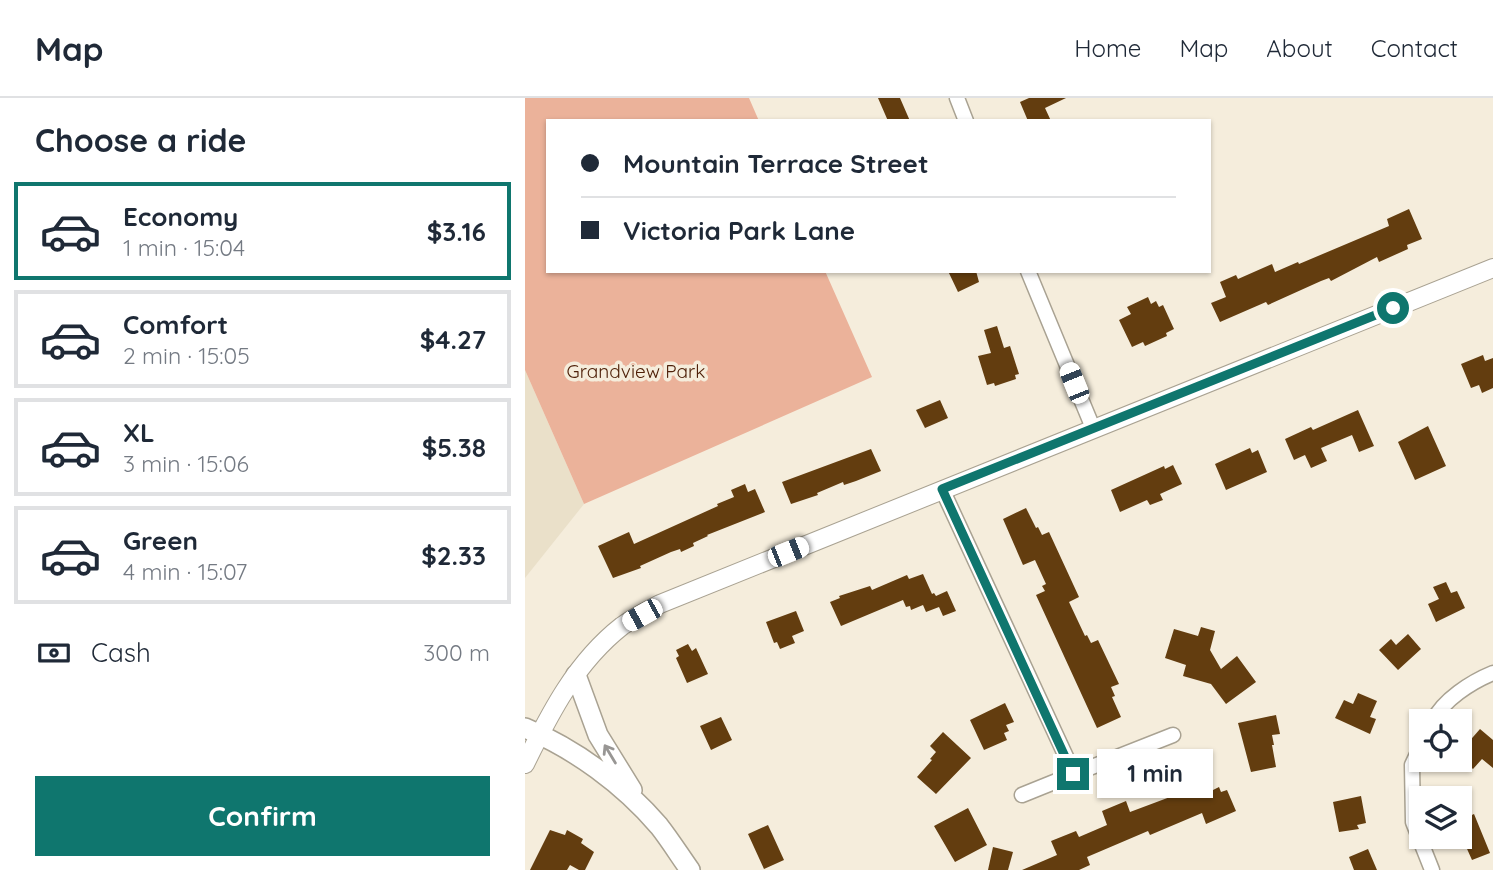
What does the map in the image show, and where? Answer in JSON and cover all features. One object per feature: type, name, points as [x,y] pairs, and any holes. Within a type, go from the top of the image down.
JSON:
[{"type":"main road","points":[[576,675],[598,735],[645,812]]},
{"type":"main road","points":[[532,731],[581,757],[618,786],[659,826],[690,870]]},
{"type":"street","points":[[957,98],[965,119]]},
{"type":"street","points":[[525,764],[532,731],[590,655],[623,625],[660,604],[1493,268]]},
{"type":"street","points":[[1029,273],[1093,428]]},
{"type":"street","points":[[942,489],[1073,774]]},
{"type":"street","points":[[1439,709],[1480,678],[1493,673]]},
{"type":"street","points":[[1022,795],[1173,736]]},
{"type":"street","points":[[1412,772],[1413,822],[1432,870]]},
{"type":"shaded area","points":[[525,370],[584,504],[525,578]]},
{"type":"green space","name":"Grandview Park","points":[[525,98],[749,98],[758,119],[546,119],[546,273],[826,273],[872,377],[584,504],[525,370]]},
{"type":"building","points":[[878,98],[900,98],[909,119],[887,119]]},
{"type":"building","points":[[1029,98],[1066,98],[1045,108],[1050,119],[1027,119],[1020,102]]},
{"type":"building","points":[[1409,209],[1422,239],[1407,245],[1408,249],[1379,262],[1377,257],[1331,281],[1329,278],[1268,305],[1266,302],[1220,322],[1211,303],[1226,297],[1220,282],[1236,275],[1238,279],[1272,264],[1275,272],[1298,262],[1299,264],[1389,226],[1387,219]]},
{"type":"building","points":[[949,273],[977,273],[979,282],[958,292]]},
{"type":"building","points":[[1148,297],[1151,304],[1156,301],[1159,307],[1163,305],[1174,329],[1166,333],[1167,336],[1145,346],[1143,342],[1132,347],[1119,320],[1131,314],[1127,307]]},
{"type":"building","points":[[997,326],[1004,348],[1010,346],[1019,374],[1015,375],[1016,379],[995,386],[994,383],[987,385],[978,356],[991,353],[984,330]]},
{"type":"building","points":[[1483,355],[1485,361],[1493,358],[1493,388],[1482,393],[1479,385],[1471,388],[1461,364]]},
{"type":"building","points":[[940,400],[948,418],[925,428],[916,410]]},
{"type":"building","points":[[1358,410],[1374,446],[1359,452],[1352,435],[1321,448],[1327,461],[1311,468],[1305,455],[1294,460],[1285,439]]},
{"type":"building","points":[[1428,426],[1446,466],[1415,480],[1398,442]]},
{"type":"building","points":[[1250,448],[1252,453],[1258,450],[1267,472],[1226,490],[1215,464]]},
{"type":"building","points":[[871,449],[881,471],[844,485],[843,482],[817,493],[818,495],[791,504],[782,482]]},
{"type":"building","points":[[1173,465],[1182,484],[1160,494],[1163,500],[1150,505],[1147,500],[1120,512],[1111,490],[1164,466],[1165,469]]},
{"type":"building","points":[[745,484],[748,492],[755,489],[765,512],[707,535],[681,552],[680,549],[671,552],[640,566],[641,568],[613,578],[598,546],[629,532],[634,544],[718,506],[717,504],[734,497],[731,490]]},
{"type":"building","points":[[1026,508],[1042,535],[1049,532],[1079,597],[1069,602],[1085,636],[1087,635],[1091,643],[1098,640],[1119,684],[1111,687],[1115,696],[1112,697],[1121,717],[1097,728],[1036,595],[1045,591],[1042,586],[1046,584],[1035,560],[1023,565],[1003,519]]},
{"type":"building","points":[[923,574],[932,594],[936,596],[947,591],[956,611],[943,616],[939,607],[926,612],[923,605],[911,610],[903,600],[841,626],[830,602],[840,598],[839,596],[870,586],[872,590],[907,575],[909,579]]},
{"type":"building","points":[[1446,582],[1451,593],[1457,591],[1465,608],[1436,622],[1428,604],[1439,599],[1433,587]]},
{"type":"building","points":[[796,611],[804,631],[792,636],[795,643],[780,649],[777,642],[774,643],[766,622]]},
{"type":"building","points":[[1201,627],[1215,631],[1210,650],[1221,669],[1237,656],[1256,682],[1226,704],[1211,684],[1183,676],[1186,665],[1165,658],[1174,629],[1198,636]]},
{"type":"building","points":[[1408,634],[1421,649],[1398,670],[1379,650],[1391,639],[1396,645]]},
{"type":"building","points":[[688,644],[692,651],[696,648],[708,674],[687,683],[676,658],[679,656],[676,650]]},
{"type":"building","points":[[1358,693],[1377,701],[1370,717],[1376,719],[1370,734],[1335,718],[1344,700],[1353,704]]},
{"type":"building","points":[[1005,703],[1014,722],[1006,725],[1009,731],[1004,733],[1007,740],[984,750],[970,720]]},
{"type":"building","points":[[1276,715],[1280,734],[1272,735],[1272,745],[1276,767],[1251,772],[1238,723]]},
{"type":"building","points":[[721,717],[732,740],[711,750],[700,726]]},
{"type":"building","points":[[1480,729],[1493,740],[1493,768],[1482,759],[1472,768],[1472,738]]},
{"type":"building","points":[[943,732],[971,758],[936,794],[917,777],[932,760],[930,759],[936,752],[930,746]]},
{"type":"building","points":[[1210,782],[1213,790],[1219,787],[1221,792],[1227,790],[1236,811],[1206,824],[1202,813],[1150,835],[1148,831],[1087,857],[1090,865],[1079,870],[1022,870],[1057,855],[1051,841],[1076,831],[1079,837],[1107,825],[1102,811],[1126,801],[1130,812]]},
{"type":"building","points":[[1361,796],[1366,823],[1357,825],[1359,829],[1339,832],[1333,802]]},
{"type":"building","points":[[968,808],[987,845],[955,862],[934,826]]},
{"type":"building","points":[[1474,814],[1490,853],[1472,860],[1467,849],[1472,849]]},
{"type":"building","points":[[768,825],[784,860],[764,869],[748,834]]},
{"type":"building","points":[[550,830],[565,835],[567,830],[583,839],[581,843],[594,852],[585,870],[570,865],[567,870],[530,870]]},
{"type":"building","points":[[993,847],[1013,852],[1008,870],[988,870]]},
{"type":"building","points":[[1368,849],[1377,870],[1354,870],[1349,857]]},
{"type":"route","points":[[1073,774],[942,489],[1393,308]]}]
